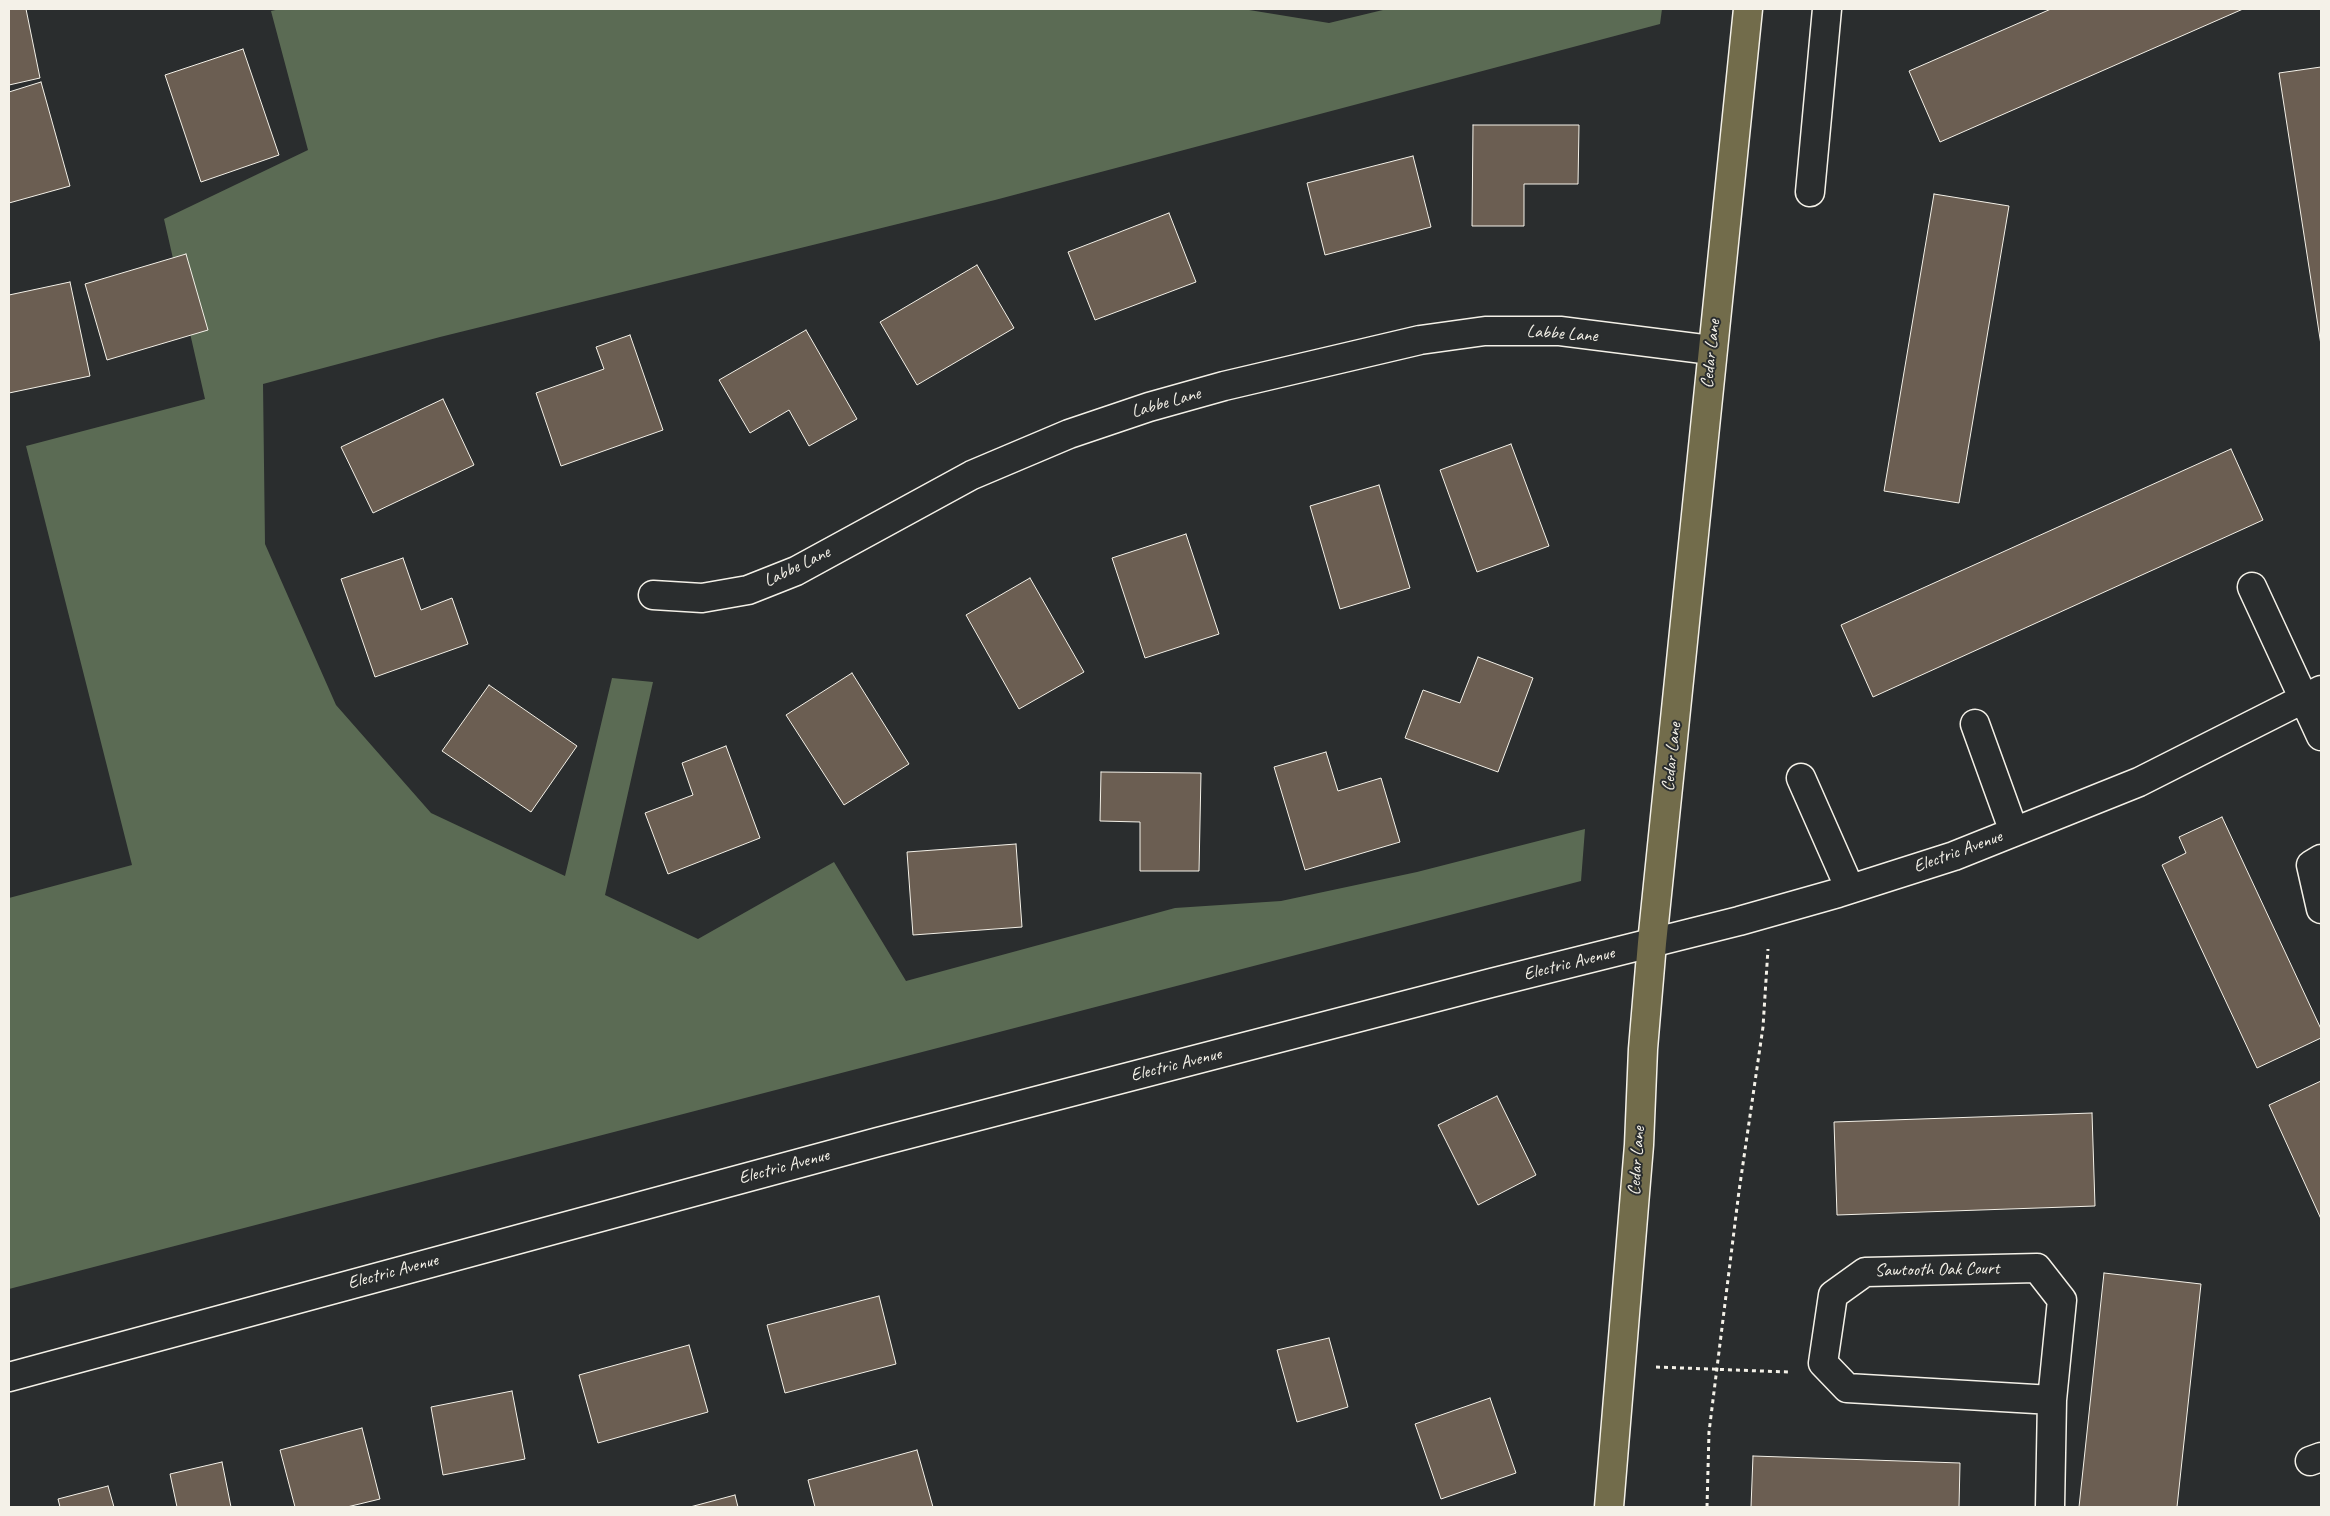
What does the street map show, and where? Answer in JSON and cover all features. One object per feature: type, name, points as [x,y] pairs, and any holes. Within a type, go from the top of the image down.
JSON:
[{"type":"main road","name":"Cedar Lane","points":[[1609,1507],[1639,1145],[1643,1049],[1652,943],[1711,350],[1748,9]]},
{"type":"street","points":[[1810,192],[1827,9]]},
{"type":"street","name":"Labbe Lane","points":[[652,595],[702,598],[748,590],[796,571],[972,475],[1069,434],[1149,407],[1224,386],[1420,340],[1486,331],[1560,331],[1711,350]]},
{"type":"street","points":[[2252,588],[2313,695],[2321,736]]},
{"type":"street","name":"Electric Avenue","points":[[9,1377],[868,1144],[1739,921],[1850,889],[1954,856],[2139,782],[2313,695]]},
{"type":"street","points":[[1975,724],[2014,832]]},
{"type":"street","points":[[1801,778],[1850,889]]},
{"type":"street","points":[[2321,859],[2311,865],[2321,909]]},
{"type":"street","name":"Sawtooth Oak Court","points":[[1833,1374],[1823,1363],[1833,1295],[1865,1272],[2037,1268],[2062,1300],[2052,1400],[2050,1507]]},
{"type":"street","points":[[1833,1374],[1847,1388],[2052,1400]]},
{"type":"path","points":[[1707,1507],[1709,1432],[1739,1191],[1763,1027],[1768,950]]},
{"type":"path","points":[[1621,1365],[1833,1374]]},
{"type":"green space","points":[[280,9],[1243,9],[1329,23],[1387,9],[1662,9],[1660,24],[995,200],[440,337],[263,384],[265,544],[336,705],[431,813],[565,876],[612,678],[653,682],[605,895],[698,939],[834,862],[906,981],[1175,908],[1281,901],[1417,872],[1585,829],[1581,881],[9,1289],[9,898],[132,865],[26,446],[205,399],[164,219],[308,150],[271,11]]},
{"type":"building","points":[[9,9],[26,9],[40,78],[9,85]]},
{"type":"building","points":[[2051,9],[2243,9],[1940,142],[1909,71]]},
{"type":"building","points":[[243,49],[279,155],[201,182],[165,75]]},
{"type":"building","points":[[2321,67],[2321,345],[2279,73]]},
{"type":"building","points":[[41,82],[70,186],[9,203],[9,92]]},
{"type":"building","points":[[1473,125],[1579,125],[1578,184],[1524,184],[1524,226],[1472,226]]},
{"type":"building","points":[[1413,156],[1431,227],[1325,255],[1307,183]]},
{"type":"building","points":[[1934,194],[2009,206],[1959,503],[1884,491]]},
{"type":"building","points":[[1169,213],[1196,282],[1095,320],[1068,252]]},
{"type":"building","points":[[186,254],[208,330],[107,360],[85,284]]},
{"type":"building","points":[[977,265],[1014,328],[917,385],[880,322]]},
{"type":"building","points":[[70,282],[90,376],[9,393],[9,295]]},
{"type":"building","points":[[806,330],[857,419],[809,446],[789,410],[750,433],[719,380]]},
{"type":"building","points":[[630,335],[663,430],[561,466],[536,393],[604,369],[596,347]]},
{"type":"building","points":[[443,399],[474,465],[373,513],[341,447]]},
{"type":"building","points":[[1511,444],[1549,546],[1477,572],[1440,470]]},
{"type":"building","points":[[2231,449],[2263,520],[1873,697],[1841,625]]},
{"type":"building","points":[[1379,485],[1410,588],[1340,609],[1310,506]]},
{"type":"building","points":[[1186,534],[1219,634],[1145,658],[1112,558]]},
{"type":"building","points":[[403,558],[421,610],[452,598],[468,644],[375,677],[341,579]]},
{"type":"building","points":[[1030,578],[1084,672],[1019,709],[966,615]]},
{"type":"building","points":[[1478,657],[1533,678],[1498,772],[1405,738],[1423,690],[1460,703]]},
{"type":"building","points":[[852,673],[909,764],[844,805],[786,715]]},
{"type":"building","points":[[489,685],[577,746],[531,812],[442,751]]},
{"type":"building","points":[[726,746],[760,838],[668,874],[645,813],[693,795],[682,763]]},
{"type":"building","points":[[1326,752],[1338,791],[1381,778],[1400,842],[1305,870],[1274,767]]},
{"type":"building","points":[[1101,772],[1201,773],[1199,871],[1140,871],[1140,822],[1100,821]]},
{"type":"building","points":[[2222,817],[2321,1029],[2321,1038],[2257,1068],[2162,865],[2186,853],[2179,837]]},
{"type":"building","points":[[1016,844],[1022,927],[913,935],[907,852]]},
{"type":"building","points":[[2321,1081],[2321,1219],[2269,1105]]},
{"type":"building","points":[[1497,1096],[1536,1175],[1478,1205],[1438,1125]]},
{"type":"building","points":[[2092,1113],[2095,1206],[1837,1215],[1834,1122]]},
{"type":"building","points":[[2104,1273],[2201,1284],[2177,1507],[2079,1507]]},
{"type":"building","points":[[879,1296],[896,1364],[785,1393],[767,1325]]},
{"type":"building","points":[[1329,1338],[1348,1407],[1297,1422],[1277,1350]]},
{"type":"building","points":[[689,1345],[708,1412],[598,1443],[579,1375]]},
{"type":"building","points":[[512,1391],[525,1459],[443,1475],[431,1407]]},
{"type":"building","points":[[1490,1398],[1516,1473],[1441,1499],[1415,1424]]},
{"type":"building","points":[[362,1428],[380,1499],[347,1507],[295,1507],[280,1450]]},
{"type":"building","points":[[917,1450],[933,1507],[815,1507],[808,1480]]},
{"type":"building","points":[[1753,1456],[1960,1463],[1959,1507],[1751,1507]]},
{"type":"building","points":[[222,1462],[231,1507],[177,1507],[170,1474]]},
{"type":"building","points":[[108,1486],[114,1507],[60,1507],[58,1499]]},
{"type":"building","points":[[735,1495],[738,1507],[690,1507]]}]
